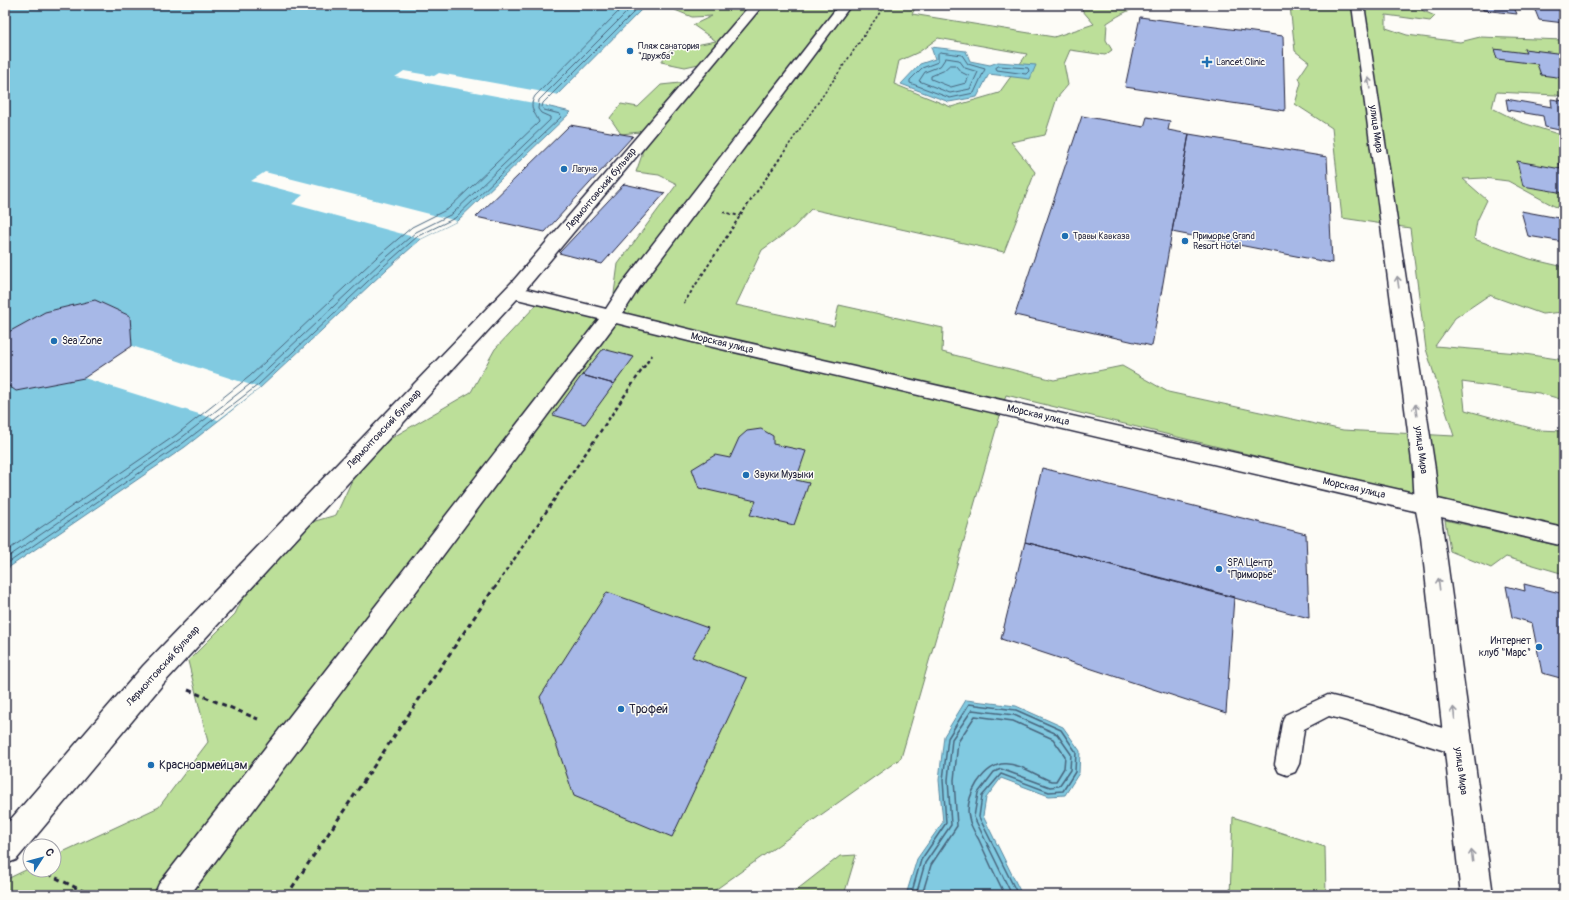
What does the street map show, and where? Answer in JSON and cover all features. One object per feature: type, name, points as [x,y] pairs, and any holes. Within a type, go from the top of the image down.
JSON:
[{"type":"street","name":"Лермонтовский бульвар","points":[[5,849],[153,675],[513,292],[757,5]]},
{"type":"street","points":[[170,895],[611,316],[630,285],[845,5]]},
{"type":"street","name":"улица Мира","points":[[1358,5],[1424,469],[1427,504],[1433,537],[1477,895]]},
{"type":"street","name":"Морская улица","points":[[513,292],[668,330],[1427,504],[1564,537]]},
{"type":"lane","points":[[1287,764],[1293,723],[1328,705],[1373,717],[1458,744]]},
{"type":"path","points":[[287,895],[668,330],[740,216],[885,5]]},
{"type":"path","points":[[153,675],[293,734]]},
{"type":"path","points":[[56,878],[91,895]]},
{"type":"green space","points":[[684,5],[917,5],[912,14],[1054,37],[1094,24],[1082,10],[1085,5],[1151,5],[1133,9],[1107,23],[1106,40],[1112,50],[1105,55],[1070,50],[1064,64],[1068,85],[1057,98],[1045,135],[1011,142],[1035,172],[1004,252],[811,209],[794,227],[762,250],[736,305],[834,326],[839,305],[943,328],[942,352],[1054,380],[1122,366],[1168,392],[1343,430],[1454,436],[1426,349],[1410,228],[1342,218],[1332,128],[1295,104],[1301,83],[1299,77],[1309,62],[1295,51],[1290,6],[1280,5],[1410,5],[1435,16],[1430,21],[1386,15],[1386,28],[1407,35],[1460,42],[1480,37],[1564,40],[1564,97],[1556,95],[1496,92],[1492,108],[1520,122],[1564,136],[1564,209],[1554,206],[1508,181],[1484,178],[1463,179],[1487,200],[1477,221],[1474,239],[1530,259],[1564,267],[1564,312],[1542,314],[1489,295],[1455,318],[1435,346],[1518,353],[1564,360],[1564,400],[1539,393],[1462,382],[1465,410],[1538,430],[1564,431],[1564,529],[1374,485],[1006,395],[901,758],[708,895],[5,895],[5,880],[22,872],[22,878],[62,878],[62,852],[159,807],[208,742],[188,661],[235,614],[274,533],[336,515],[364,454],[471,392],[495,349],[539,302],[611,316],[618,264],[677,184],[659,175],[636,172],[642,155],[640,132],[621,134],[610,118],[621,104],[638,107],[661,85],[680,83],[699,78],[708,62],[685,67],[661,62],[670,50],[716,41],[693,25],[712,16],[692,17],[675,10]],"holes":[[[938,38],[1027,54],[999,93],[951,107],[894,84],[899,61],[919,52]]]},
{"type":"green space","points":[[1445,520],[1564,547],[1564,574],[1506,557],[1491,568],[1450,551]]},
{"type":"green space","points":[[1233,817],[1325,847],[1326,895],[1230,895]]},
{"type":"green space","points":[[856,855],[844,895],[790,895],[840,856]]},
{"type":"water","points":[[5,5],[646,5],[546,106],[571,112],[457,221],[421,239],[260,388],[185,447],[5,570]]},
{"type":"water","points":[[931,47],[966,51],[970,61],[990,65],[998,62],[1036,65],[1030,79],[989,74],[977,97],[949,102],[901,84],[920,64],[935,59]]},
{"type":"water","points":[[966,700],[1016,706],[1063,727],[1080,751],[1079,773],[1065,795],[1049,796],[1001,778],[986,798],[983,816],[1022,895],[906,895],[917,859],[943,822],[939,780],[944,736]]},
{"type":"pier","points":[[404,71],[434,76],[439,73],[560,95],[549,105],[571,110],[395,77]]},
{"type":"pier","points":[[265,172],[457,221],[421,239],[292,204],[303,195],[251,181]]},
{"type":"pier","points":[[95,300],[130,316],[132,346],[260,388],[218,420],[84,378],[16,391],[5,383],[5,334],[45,312]]},
{"type":"building","points":[[1482,5],[1513,5],[1517,14],[1483,10]]},
{"type":"building","points":[[1533,5],[1564,5],[1564,23],[1539,20]]},
{"type":"building","name":"Lancet Clinic","points":[[1140,17],[1283,36],[1285,111],[1125,87]]},
{"type":"building","points":[[1494,49],[1526,53],[1524,49],[1564,54],[1564,78],[1541,75],[1537,64],[1497,59]]},
{"type":"building","points":[[1506,99],[1552,107],[1551,99],[1564,101],[1564,131],[1545,127],[1543,116],[1508,110]]},
{"type":"building","points":[[1082,116],[1144,127],[1147,117],[1170,121],[1168,130],[1189,134],[1152,346],[1015,315]]},
{"type":"building","points":[[570,125],[633,136],[545,232],[476,217]]},
{"type":"building","points":[[1189,134],[1327,157],[1332,263],[1172,232]]},
{"type":"building","points":[[1517,161],[1561,169],[1559,163],[1564,164],[1564,193],[1523,186]]},
{"type":"building","points":[[624,184],[665,193],[602,264],[559,253]]},
{"type":"building","points":[[1521,211],[1564,219],[1564,242],[1528,236]]},
{"type":"building","points":[[95,300],[130,316],[132,346],[84,378],[16,391],[5,383],[5,334],[45,312]]},
{"type":"building","points":[[603,349],[634,357],[614,384],[582,375]]},
{"type":"building","points":[[582,375],[614,384],[585,424],[553,415]]},
{"type":"building","name":"Звуки Музыки","points":[[761,429],[773,436],[773,444],[806,451],[796,480],[809,483],[794,525],[750,515],[756,501],[699,488],[692,469],[715,455],[730,458],[739,438],[747,431]]},
{"type":"building","name":"SPA Центр \"Приморье\"","points":[[1042,468],[1306,534],[1309,618],[1025,542]]},
{"type":"building","points":[[1025,542],[1234,597],[1226,713],[1001,639]]},
{"type":"building","points":[[1524,584],[1564,594],[1564,679],[1542,673],[1532,623],[1512,617],[1506,586],[1525,591]]},
{"type":"building","points":[[607,592],[708,628],[692,657],[747,678],[672,837],[574,796],[540,697]]},
{"type":"place","name":"Пляж санатория \"Дружба\"","points":[[630,51]]},
{"type":"place","name":"Lancet Clinic","points":[[1207,62]]},
{"type":"place","name":"Лагуна","points":[[564,169]]},
{"type":"place","name":"Травы Кавказа","points":[[1065,236]]},
{"type":"place","name":"Приморье Grand Resort Hotel","points":[[1185,241]]},
{"type":"place","name":"Sea Zone","points":[[54,341]]},
{"type":"place","name":"Звуки Музыки","points":[[746,475]]},
{"type":"place","name":"SPA Центр \"Приморье\"","points":[[1219,569]]},
{"type":"place","name":"Интернет клуб \"Марс\"","points":[[1539,647]]},
{"type":"place","name":"Трофей","points":[[621,709]]},
{"type":"place","name":"Красноармейцам","points":[[151,765]]}]
